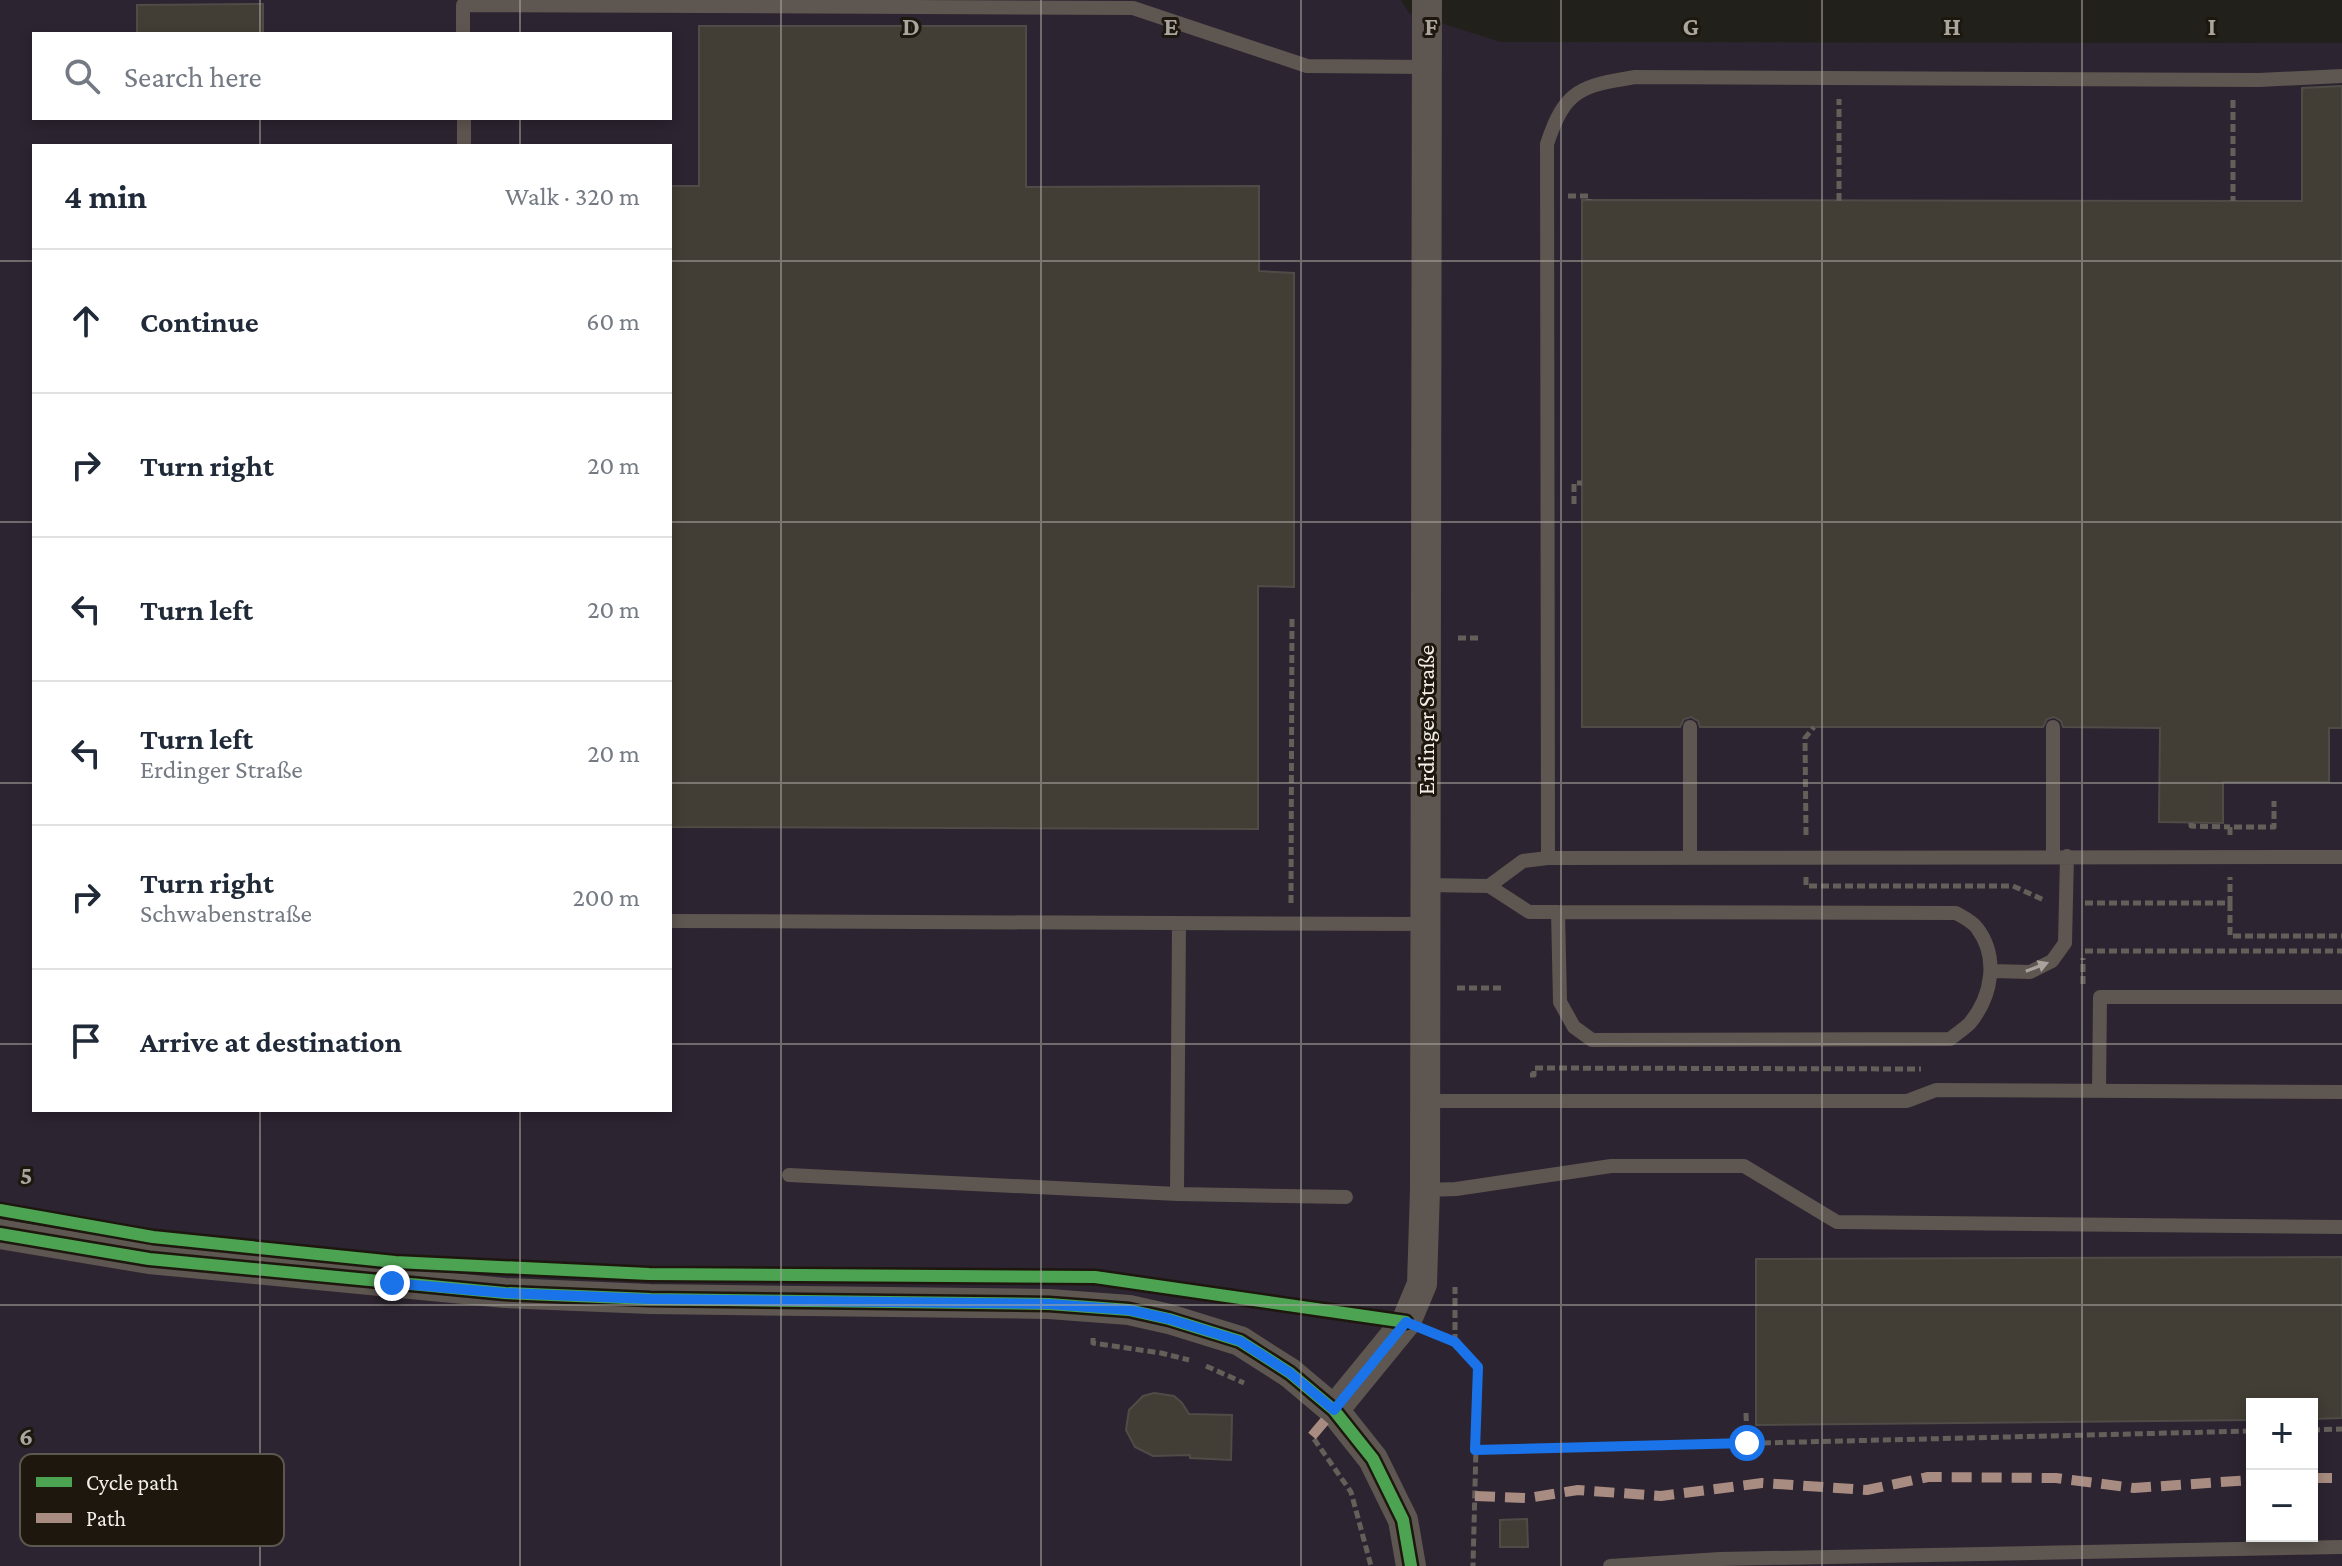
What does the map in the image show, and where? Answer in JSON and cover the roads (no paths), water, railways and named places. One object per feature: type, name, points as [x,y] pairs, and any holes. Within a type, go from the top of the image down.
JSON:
[{"type":"street","name":"Erdinger Straße","points":[[1334,1410],[1406,1322],[1422,1284],[1425,1190],[1427,0]]},
{"type":"street","points":[[0,1234],[149,1259],[505,1293],[650,1299],[1049,1304],[1129,1310],[1169,1319],[1240,1341],[1290,1373],[1334,1410],[1373,1459],[1403,1520],[1411,1566]]},
{"type":"lane","points":[[463,32],[463,5],[1133,8],[1307,66],[1427,67]]},
{"type":"lane","points":[[1548,858],[1547,144],[1556,115],[1575,94],[1599,83],[1635,77],[2233,79],[2342,76]]},
{"type":"lane","points":[[464,120],[464,144]]},
{"type":"lane","points":[[1690,727],[1690,857]]},
{"type":"lane","points":[[1992,971],[2030,972],[2052,961],[2065,943],[2053,727]]},
{"type":"lane","points":[[1489,886],[1523,861],[1548,858],[2342,857]]},
{"type":"lane","points":[[1425,885],[1489,886],[1529,912],[1558,912],[1956,913],[1976,926],[1987,947],[1992,971],[1986,998],[1969,1023],[1950,1039],[1592,1040],[1574,1027],[1560,1002],[1558,912]]},
{"type":"lane","points":[[672,921],[1425,924]]},
{"type":"lane","points":[[1177,1194],[1179,924]]},
{"type":"lane","points":[[2099,1091],[2100,997],[2342,997]]},
{"type":"lane","points":[[1425,1101],[1907,1101],[1936,1090],[2342,1092]]},
{"type":"lane","points":[[1425,1190],[1456,1189],[1611,1166],[1744,1166],[1837,1222],[2342,1227]]},
{"type":"lane","points":[[789,1175],[1177,1194],[1346,1197]]},
{"type":"lane","points":[[1610,1566],[1720,1559],[2342,1547]]}]
